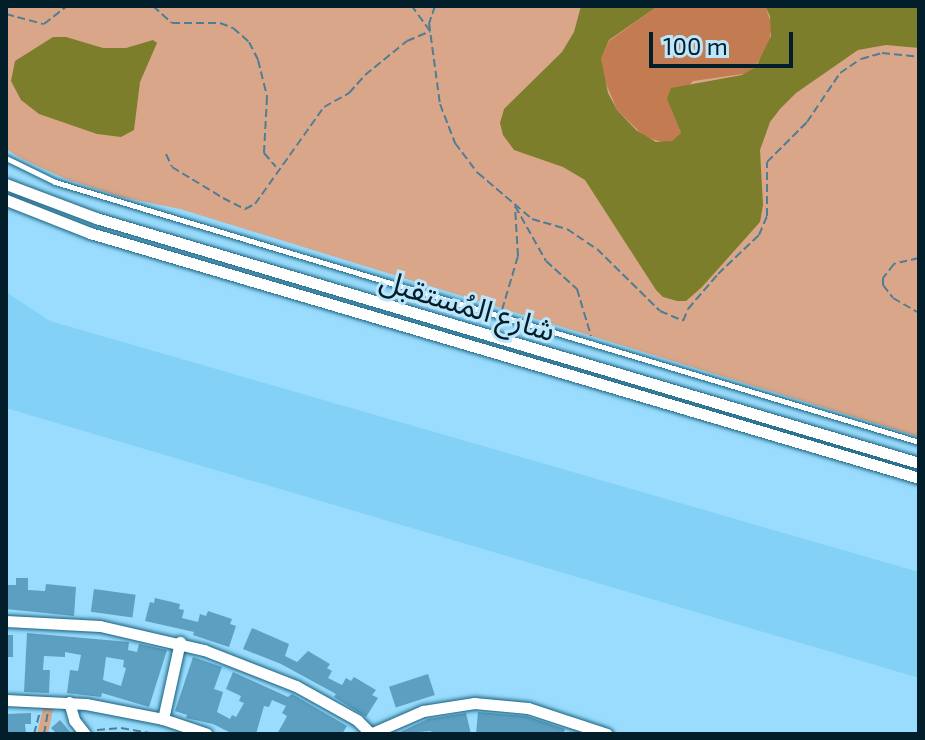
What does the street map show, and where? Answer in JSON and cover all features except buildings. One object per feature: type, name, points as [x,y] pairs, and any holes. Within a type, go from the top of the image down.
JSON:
[{"type":"street","name":"شارع المُستقبل","points":[[6,184],[84,214],[919,463]]},
{"type":"street","name":"شارع المُستقبل","points":[[6,200],[90,233],[919,478]]},
{"type":"street","points":[[6,621],[100,626],[180,642],[250,665],[296,686],[357,720],[370,734],[423,711],[474,703],[528,708],[579,729],[607,734]]},
{"type":"street","points":[[163,719],[180,642]]},
{"type":"street","points":[[6,700],[69,702],[163,719],[207,734]]},
{"type":"street","points":[[69,702],[74,720],[84,734]]},
{"type":"lane","points":[[6,158],[55,182],[919,442]]},
{"type":"path","points":[[6,14],[44,24],[67,6]]},
{"type":"path","points":[[153,6],[172,23],[220,23],[233,28],[249,42],[258,60],[267,97],[264,153],[278,169]]},
{"type":"path","points":[[412,6],[430,31]]},
{"type":"path","points":[[435,6],[429,19],[440,104],[455,143],[491,188],[532,219],[567,229],[597,249],[660,311],[683,321],[688,309],[718,274],[759,235],[768,204],[767,162],[807,122],[840,73],[861,59],[882,53],[919,57]]},
{"type":"path","points":[[166,154],[172,167],[245,209],[264,195],[278,169],[298,148],[324,107],[349,93],[365,75],[407,41],[430,31]]},
{"type":"path","points":[[500,316],[518,256],[515,205]]},
{"type":"path","points":[[515,205],[546,261],[577,289],[593,344]]},
{"type":"path","points":[[919,258],[894,264],[887,270],[883,285],[893,298],[919,313]]},
{"type":"path","points":[[34,734],[47,701]]},
{"type":"path","points":[[44,734],[47,701]]},
{"type":"path","points":[[84,734],[121,728],[153,734]]},
{"type":"shaded area","points":[[6,6],[919,6],[919,437],[180,209],[121,197],[66,179],[22,159],[6,149]]},
{"type":"shaded area","points":[[581,6],[658,6],[609,40],[601,59],[608,93],[617,110],[636,130],[656,142],[672,141],[681,133],[667,99],[671,88],[742,75],[756,67],[771,36],[770,16],[765,6],[919,6],[919,48],[886,45],[858,50],[796,93],[780,109],[770,122],[760,150],[763,205],[760,222],[702,287],[686,301],[677,301],[663,297],[656,290],[585,180],[563,167],[514,150],[503,135],[500,123],[504,109],[562,52],[574,32]]},
{"type":"shaded area","points":[[658,6],[765,6],[772,25],[768,48],[750,73],[693,81],[670,106],[681,133],[678,139],[665,143],[645,137],[617,110],[601,71],[601,59],[609,41]]},
{"type":"shaded area","points":[[53,37],[66,37],[103,48],[126,48],[153,40],[157,43],[140,82],[134,130],[121,137],[97,134],[39,114],[21,100],[11,81],[15,61]]},
{"type":"shaded area","points":[[6,292],[50,321],[919,572],[919,678],[6,408]]},
{"type":"shaded area","points":[[44,704],[54,705],[48,734],[37,734]]}]
